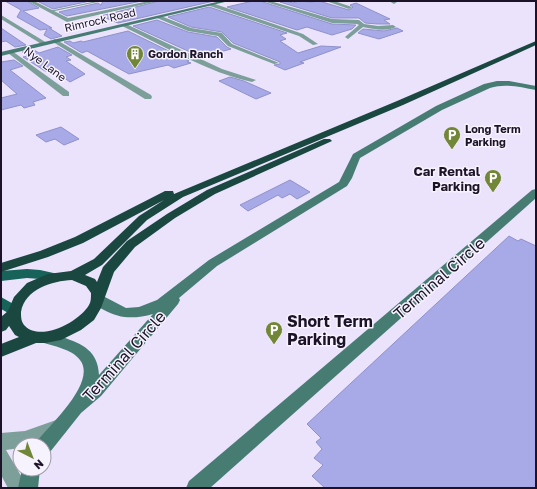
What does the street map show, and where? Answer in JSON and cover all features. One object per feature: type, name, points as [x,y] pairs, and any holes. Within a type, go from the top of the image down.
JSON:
[{"type":"highway","points":[[40,337],[21,333],[13,326],[6,314],[17,300],[27,290],[39,282],[53,277],[73,275],[98,262],[138,222],[162,204],[184,193],[306,141],[400,104],[486,64],[536,43]]},
{"type":"highway","points":[[1,351],[40,337],[64,333],[81,324],[93,313],[108,270],[131,244],[170,216],[211,192],[410,105],[486,64]]},
{"type":"highway","points":[[1,268],[80,240],[147,203],[185,185],[306,141]]},
{"type":"highway","points":[[73,275],[86,279],[96,286],[98,299]]},
{"type":"main road","points":[[1,276],[34,273],[46,274],[53,277]]},
{"type":"street","points":[[32,2],[47,1]]},
{"type":"street","points":[[32,2],[67,20],[156,1]]},
{"type":"street","name":"Rimrock Road","points":[[1,54],[213,3],[227,1]]},
{"type":"street","points":[[265,1],[332,20],[360,22],[362,25],[378,28],[393,27]]},
{"type":"street","points":[[328,1],[349,7]]},
{"type":"street","points":[[213,3],[301,35],[315,44]]},
{"type":"street","points":[[1,17],[45,44]]},
{"type":"street","points":[[159,17],[190,30],[220,34],[230,45],[276,63]]},
{"type":"street","points":[[124,25],[220,70],[238,77],[252,80]]},
{"type":"street","points":[[348,37],[362,25]]},
{"type":"street","points":[[55,41],[148,97]]},
{"type":"street","name":"Nye Lane","points":[[10,52],[66,94]]},
{"type":"street","name":"Terminal Circle","points":[[98,299],[126,313],[145,311],[169,299],[213,262],[343,184],[349,175],[353,160],[356,156],[426,114],[491,84],[509,83],[535,87]]},
{"type":"street","name":"Terminal Circle","points":[[196,488],[447,272],[536,192]]},
{"type":"street","name":"Terminal Circle","points":[[75,408],[95,391],[175,299],[186,284]]},
{"type":"street","name":"Terminal Circle","points":[[40,337],[78,350],[85,355],[89,361],[92,374],[91,383],[75,408],[51,437]]},
{"type":"street","points":[[1,442],[25,439],[59,427]]},
{"type":"street","points":[[1,456],[18,488]]},
{"type":"street","points":[[28,488],[29,477]]},
{"type":"lane","points":[[50,11],[101,1]]},
{"type":"building","points":[[5,1],[27,1],[39,8],[23,11],[52,28],[49,28],[62,36],[51,39],[44,35],[47,29],[40,30],[17,17],[21,10]]},
{"type":"building","points":[[37,1],[90,1],[53,9]]},
{"type":"building","points":[[103,1],[142,1],[67,16],[59,12],[98,3],[101,5]]},
{"type":"building","points":[[159,1],[214,1],[118,23],[101,16]]},
{"type":"building","points":[[253,1],[260,1],[332,24],[356,25],[352,29],[332,35],[307,27],[297,30],[227,7]]},
{"type":"building","points":[[286,1],[293,3],[299,1],[319,1],[349,10],[353,7],[350,5],[356,3],[390,19],[384,20],[390,24],[365,23],[359,18],[332,18],[280,2]]},
{"type":"building","points":[[209,7],[287,33],[280,35],[286,39],[280,41],[298,53],[321,46],[341,47],[300,62],[304,63],[285,70],[274,65],[280,64],[280,62],[233,43],[222,32],[191,27],[168,17]]},
{"type":"building","points":[[157,20],[188,32],[217,37],[231,49],[201,57],[133,26]]},
{"type":"building","points":[[1,28],[26,45],[15,47],[6,41],[1,42]]},
{"type":"building","points":[[397,28],[403,31],[379,39],[358,33],[363,29],[384,31]]},
{"type":"building","points":[[128,31],[191,63],[174,68],[168,65],[129,74],[87,51],[82,53],[64,42],[83,42]]},
{"type":"building","points":[[58,47],[72,55],[66,57],[71,60],[66,61],[85,74],[70,82],[56,72],[45,71],[23,57],[28,56],[22,52],[34,50],[39,53]]},
{"type":"building","points":[[14,60],[23,66],[10,70],[46,98],[33,102],[35,105],[24,108],[21,105],[1,110],[1,98],[17,94],[1,80],[1,62]]},
{"type":"building","points":[[230,77],[244,81],[271,93],[256,99],[219,81]]},
{"type":"building","points":[[61,127],[79,139],[64,145],[55,139],[46,142],[36,135]]},
{"type":"building","points":[[290,180],[310,192],[297,199],[290,194],[282,198],[278,195],[248,211],[240,205]]},
{"type":"building","points":[[509,236],[518,241],[521,239],[536,246],[536,488],[325,488],[312,476],[323,465],[314,458],[322,449],[316,442],[321,438],[307,424]]},
{"type":"place","name":"Gordon Ranch","points":[[135,69]]},
{"type":"place","name":"Long Term Parking","points":[[452,150]]},
{"type":"place","name":"Car Rental Parking","points":[[493,193]]},
{"type":"place","name":"Short Term Parking","points":[[274,345]]}]
